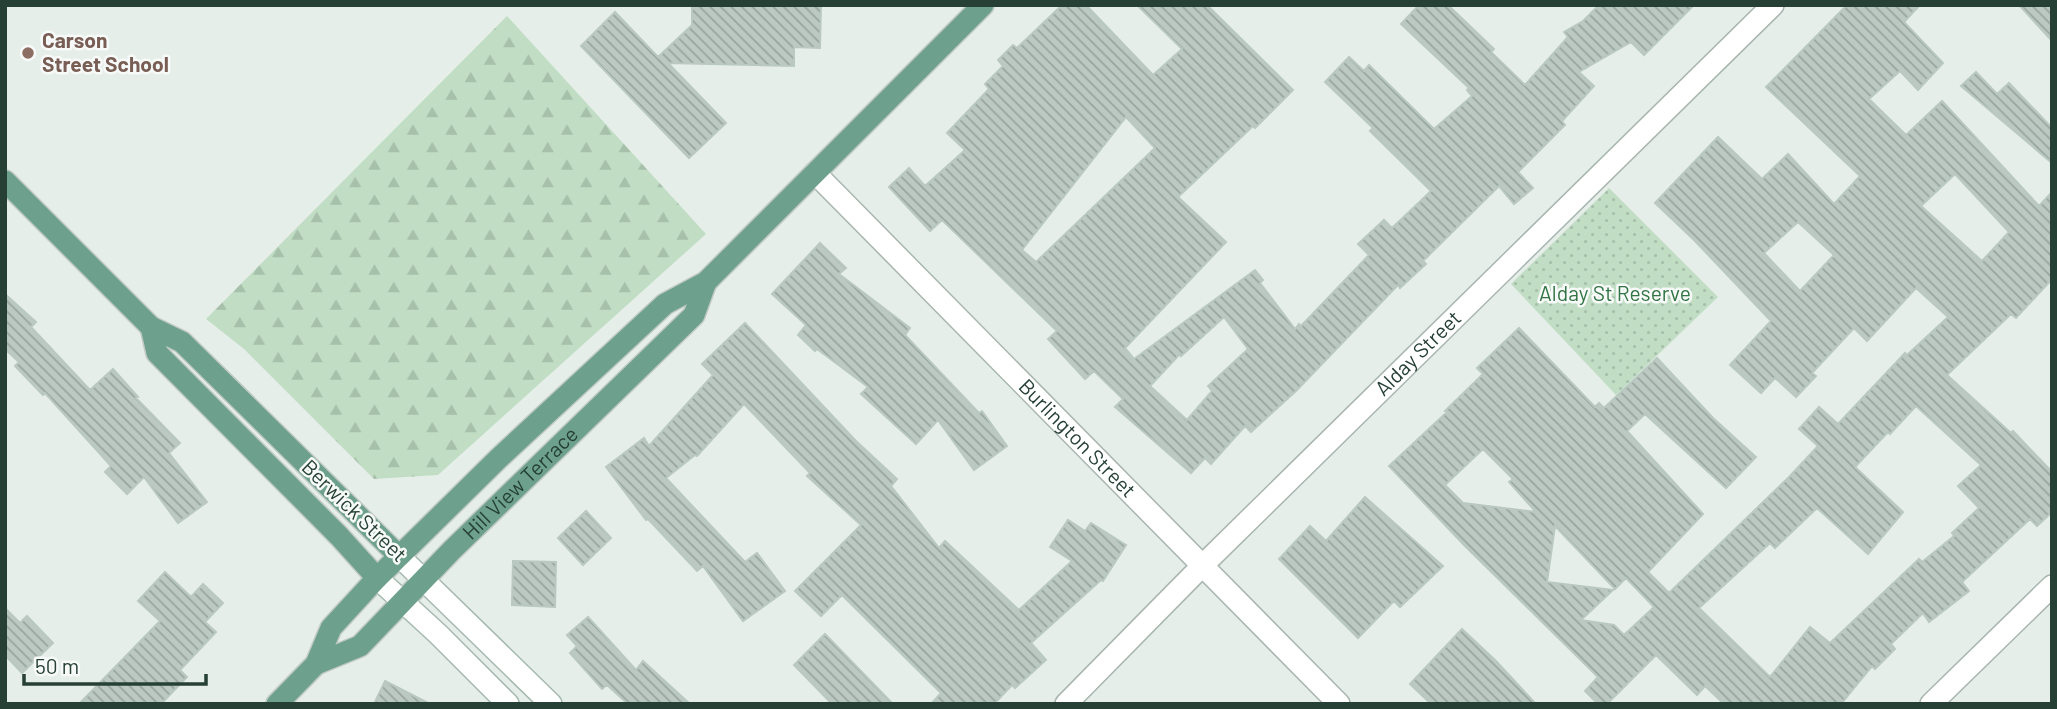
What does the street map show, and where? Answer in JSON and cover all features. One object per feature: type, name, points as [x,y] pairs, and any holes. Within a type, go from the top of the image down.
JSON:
[{"type":"main road","name":"Hill View Terrace","points":[[277,704],[316,664],[331,628],[399,556],[499,458],[666,304],[706,282],[983,5]]},
{"type":"main road","name":"Berwick Street","points":[[5,181],[151,327],[182,342],[399,556]]},
{"type":"main road","name":"Hill View Terrace","points":[[316,664],[360,646],[424,579],[694,315],[706,282]]},
{"type":"main road","name":"Berwick Street","points":[[151,327],[157,353],[311,507],[377,578]]},
{"type":"street","name":"Alday Street","points":[[1066,704],[1203,565],[1773,5]]},
{"type":"street","name":"Burlington Street","points":[[815,173],[1339,704]]},
{"type":"street","name":"Berwick Street","points":[[399,556],[551,704]]},
{"type":"street","name":"Berwick Street","points":[[377,578],[508,704]]},
{"type":"street","points":[[1931,704],[2052,586]]},
{"type":"green space","points":[[507,16],[706,234],[438,475],[374,479],[244,349],[206,319]]},
{"type":"green space","name":"Alday St Reserve","points":[[1609,188],[1718,297],[1616,395],[1511,284]]},
{"type":"building","points":[[692,5],[821,5],[820,48],[794,47],[794,66],[668,63],[726,123],[689,158],[581,46],[615,12],[658,57],[692,25]]},
{"type":"building","points":[[1062,5],[1086,5],[1153,75],[1182,49],[1137,5],[1207,5],[1293,90],[1178,197],[1226,242],[1125,348],[1134,359],[1255,270],[1263,280],[1260,283],[1295,329],[1299,324],[1301,326],[1369,255],[1358,244],[1384,220],[1392,228],[1431,191],[1370,131],[1373,128],[1325,82],[1349,57],[1364,71],[1369,65],[1434,129],[1472,96],[1467,90],[1469,88],[1401,24],[1419,5],[1448,5],[1494,49],[1491,52],[1525,85],[1568,37],[1564,32],[1583,21],[1599,5],[1694,5],[1644,55],[1631,42],[1579,72],[1594,86],[1562,121],[1565,125],[1518,172],[1533,188],[1514,204],[1499,186],[1423,261],[1426,264],[1400,288],[1398,285],[1296,391],[1251,432],[1245,426],[1211,464],[1205,458],[1191,473],[1115,407],[1123,399],[1094,371],[1085,379],[1048,339],[1057,331],[942,220],[930,231],[889,187],[909,168],[925,186],[965,150],[947,133],[989,89],[985,84],[1003,66],[998,60],[1013,45],[1017,48]],"holes":[[[1126,117],[1155,148],[1036,262],[1022,250]],[[1224,317],[1248,349],[1208,386],[1212,391],[1187,420],[1150,386],[1180,354],[1181,356]]]},
{"type":"building","points":[[1847,5],[1920,5],[1904,22],[1943,63],[1918,90],[1900,71],[1869,99],[1906,135],[1942,101],[2039,206],[2052,192],[2052,279],[2016,318],[2011,314],[1947,375],[2011,433],[2013,431],[2052,472],[2052,512],[2037,526],[2030,519],[1962,582],[1969,591],[1929,622],[1923,613],[1891,644],[1895,649],[1875,669],[1872,666],[1841,704],[1724,704],[1705,686],[1697,695],[1656,655],[1607,704],[1598,704],[1585,691],[1598,677],[1464,545],[1389,466],[1483,374],[1477,368],[1519,328],[1595,407],[1599,403],[1604,408],[1657,358],[1713,418],[1756,457],[1726,488],[1645,414],[1627,431],[1703,514],[1648,572],[1669,593],[1789,477],[1818,446],[1799,429],[1819,407],[1838,424],[1905,353],[1907,355],[1948,317],[1916,288],[1867,341],[1854,328],[1812,373],[1816,376],[1796,397],[1775,378],[1761,393],[1730,365],[1771,321],[1655,203],[1718,137],[1762,179],[1788,154],[1834,204],[1860,176],[1766,87]],"holes":[[[1955,174],[2009,232],[1982,261],[1921,206]],[[1798,222],[1834,255],[1800,291],[1764,253]],[[1916,406],[1981,465],[1958,486],[1979,508],[1952,533],[1954,536],[1922,562],[1919,559],[1830,643],[1810,627],[1770,677],[1699,608],[1770,543],[1775,548],[1817,508],[1868,554],[1903,512],[1855,467],[1888,432],[1890,434]],[[1483,449],[1513,479],[1509,482],[1536,512],[1463,503],[1445,485]],[[1555,526],[1615,589],[1626,578],[1654,607],[1624,635],[1614,625],[1581,620],[1613,590],[1547,582]]]},
{"type":"building","points":[[2019,5],[2052,5],[2052,41]]},
{"type":"building","points":[[1976,72],[1997,94],[2009,83],[2052,128],[2052,163],[1961,86]]},
{"type":"building","points":[[820,243],[846,268],[839,274],[910,328],[905,335],[979,413],[982,411],[1007,446],[974,470],[938,420],[916,444],[861,394],[868,387],[817,349],[815,351],[798,335],[806,325],[772,294]]},
{"type":"building","points":[[5,294],[36,322],[31,327],[90,390],[113,369],[138,397],[136,398],[180,443],[169,453],[207,502],[178,523],[144,477],[127,494],[105,472],[111,466],[45,393],[43,395],[15,366],[19,362],[5,349]]},
{"type":"building","points":[[745,323],[856,441],[897,479],[891,486],[939,548],[945,541],[1019,610],[1072,561],[1050,547],[1068,520],[1085,531],[1091,523],[1126,545],[1103,581],[1031,643],[1046,660],[1015,688],[1012,685],[994,704],[931,704],[941,693],[842,595],[821,616],[795,591],[861,525],[807,476],[810,473],[744,404],[697,456],[666,478],[745,562],[757,553],[785,591],[743,621],[703,566],[697,571],[648,519],[646,520],[606,467],[644,438],[649,446],[713,375],[702,364]]},
{"type":"building","points":[[1365,497],[1443,566],[1400,607],[1394,601],[1358,638],[1279,559],[1310,526],[1326,541]]},
{"type":"building","points":[[586,511],[611,538],[583,565],[558,538]]},
{"type":"building","points":[[513,561],[556,562],[555,607],[512,605]]},
{"type":"building","points":[[165,572],[191,597],[203,584],[223,603],[205,622],[216,632],[180,670],[187,677],[161,704],[79,704],[160,621],[138,601]]},
{"type":"building","points":[[5,608],[20,623],[27,616],[53,643],[22,673],[5,655]]},
{"type":"building","points":[[588,617],[636,670],[643,661],[690,704],[628,704],[607,685],[602,689],[570,653],[577,646],[567,635]]},
{"type":"building","points":[[1462,629],[1536,704],[1431,704],[1410,684]]},
{"type":"building","points":[[825,634],[893,704],[832,704],[794,665]]},
{"type":"building","points":[[385,681],[430,704],[374,704]]},
{"type":"place","name":"Carson Street School","points":[[28,53]]}]
